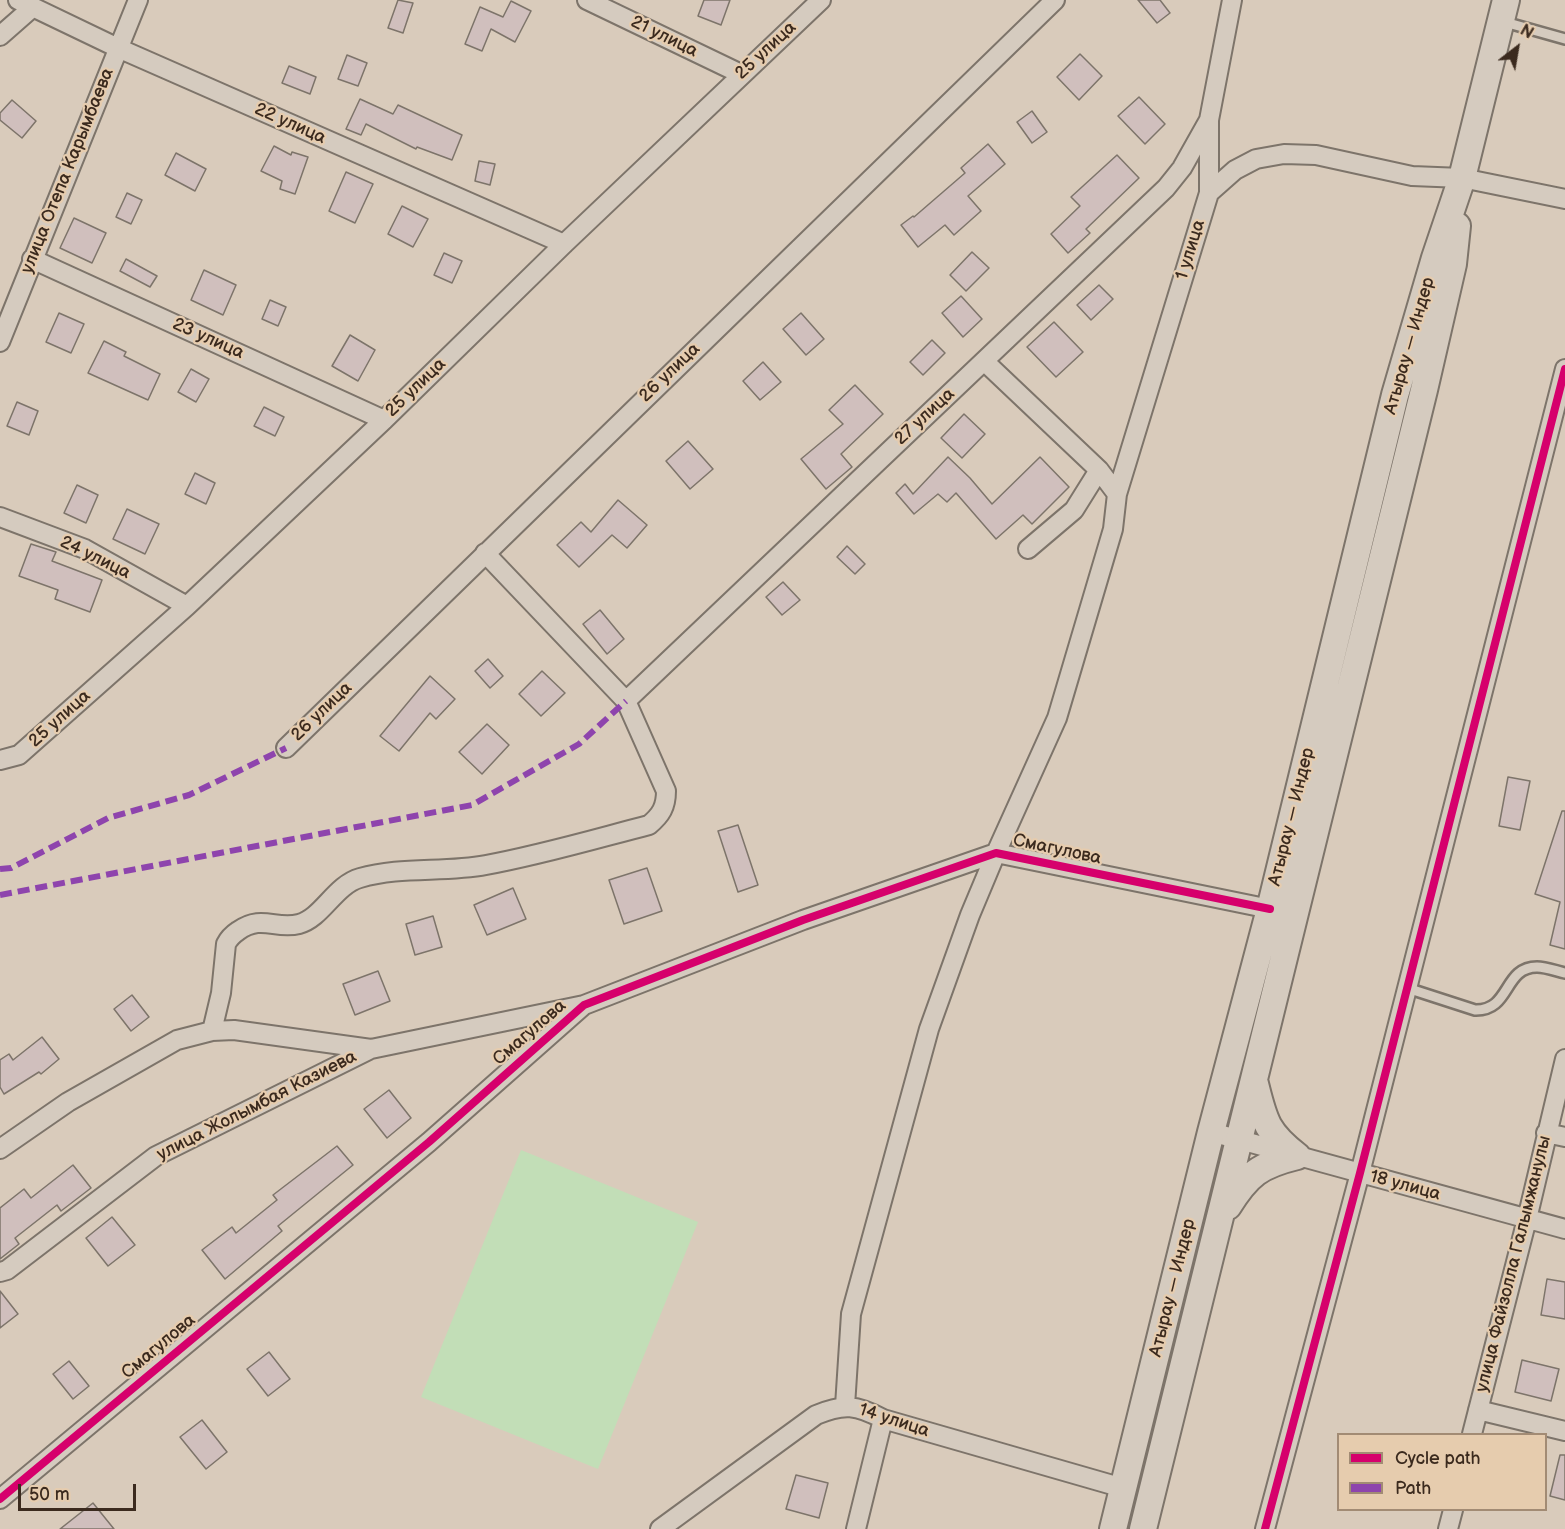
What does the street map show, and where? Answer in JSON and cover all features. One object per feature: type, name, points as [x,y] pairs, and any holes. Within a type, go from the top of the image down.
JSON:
[{"type":"main road","name":"Атырау — Индер","points":[[1113,1529],[1211,1132],[1270,909],[1395,395],[1435,258],[1462,178],[1502,10]]},
{"type":"main road","name":"Атырау — Индер","points":[[1143,1529],[1424,390],[1453,264],[1462,178]]},
{"type":"main road","points":[[1255,1082],[1263,1117],[1270,1132],[1297,1156]]},
{"type":"main road","points":[[1221,1218],[1236,1194],[1258,1170],[1271,1162],[1297,1156]]},
{"type":"street","name":"улица Отепа Карымбаева","points":[[0,342],[138,0]]},
{"type":"street","name":"21 улица","points":[[587,0],[741,74]]},
{"type":"street","name":"25 улица","points":[[0,760],[19,755],[187,606],[384,420],[741,74],[804,7],[821,0]]},
{"type":"street","name":"26 улица","points":[[286,747],[1055,0]]},
{"type":"street","name":"1 улица","points":[[845,1406],[851,1314],[929,1029],[970,915],[1057,718],[1113,529],[1117,494],[1209,193],[1209,120],[1232,0]]},
{"type":"street","name":"22 улица","points":[[25,3],[118,48],[564,244]]},
{"type":"street","points":[[0,36],[25,3]]},
{"type":"street","name":"27 улица","points":[[626,701],[1166,188],[1182,168],[1209,120]]},
{"type":"street","points":[[1209,193],[1235,170],[1256,159],[1284,154],[1316,155],[1412,176],[1462,178],[1565,199]]},
{"type":"street","name":"23 улица","points":[[32,259],[384,420]]},
{"type":"street","points":[[984,361],[1100,470],[1117,494]]},
{"type":"street","points":[[1265,1529],[1360,1173],[1565,369]]},
{"type":"street","points":[[1028,549],[1074,510],[1100,470]]},
{"type":"street","name":"24 улица","points":[[0,517],[85,549],[187,606]]},
{"type":"street","points":[[212,1031],[222,993],[226,944],[230,937],[248,924],[255,922],[291,925],[308,920],[346,884],[357,878],[394,870],[440,871],[486,865],[650,825],[660,816],[666,804],[666,791],[626,701],[485,553]]},
{"type":"street","name":"Смагулова","points":[[0,1500],[429,1142],[584,1005],[803,920],[996,853],[1270,909]]},
{"type":"street","name":"улица Жолымбая Казиева","points":[[0,1272],[7,1270],[156,1156],[370,1049],[584,1005]]},
{"type":"street","name":"улица Жолымбая Казиева","points":[[0,1149],[68,1102],[177,1040],[212,1031],[234,1030],[370,1049]]},
{"type":"street","name":"улица Файзолла Галымжанулы","points":[[1472,1433],[1565,1059]]},
{"type":"street","name":"18 улица","points":[[1211,1132],[1565,1229]]},
{"type":"street","points":[[1546,1132],[1565,1137]]},
{"type":"street","name":"14 улица","points":[[660,1529],[816,1415],[845,1406],[864,1409],[883,1419],[1123,1488]]},
{"type":"street","points":[[1478,1410],[1565,1431]]},
{"type":"street","points":[[856,1529],[883,1419]]},
{"type":"street","points":[[1448,1529],[1452,1511]]},
{"type":"lane","points":[[1502,10],[1565,39]]},
{"type":"lane","points":[[1407,988],[1476,1010],[1485,1010],[1494,1007],[1517,974],[1526,969],[1538,967],[1565,973]]},
{"type":"green space","points":[[521,1150],[698,1222],[598,1469],[421,1397]]},
{"type":"building","points":[[398,0],[413,3],[403,33],[388,28]]},
{"type":"building","points":[[704,0],[730,0],[721,25],[698,16]]},
{"type":"building","points":[[1138,0],[1160,0],[1170,13],[1157,23]]},
{"type":"building","points":[[511,1],[531,11],[515,42],[491,29],[482,51],[465,44],[480,7],[503,17]]},
{"type":"building","points":[[1080,54],[1102,76],[1079,100],[1057,77]]},
{"type":"building","points":[[347,55],[367,63],[358,86],[338,79]]},
{"type":"building","points":[[289,66],[316,77],[310,94],[282,83]]},
{"type":"building","points":[[1139,97],[1165,124],[1145,144],[1118,116]]},
{"type":"building","points":[[360,99],[393,114],[398,105],[462,135],[452,160],[417,147],[416,149],[366,124],[361,135],[346,129]]},
{"type":"building","points":[[12,100],[36,121],[22,138],[0,120],[0,113]]},
{"type":"building","points":[[1032,111],[1047,132],[1032,143],[1017,122]]},
{"type":"building","points":[[988,144],[1005,164],[968,196],[981,211],[954,235],[945,225],[918,247],[901,225],[914,217],[965,173],[961,168]]},
{"type":"building","points":[[274,146],[291,155],[292,152],[308,157],[295,194],[280,189],[282,181],[261,171]]},
{"type":"building","points":[[176,153],[206,169],[195,191],[165,175]]},
{"type":"building","points":[[1117,155],[1139,178],[1086,229],[1090,233],[1068,253],[1051,234],[1080,206],[1071,197]]},
{"type":"building","points":[[479,161],[495,164],[490,185],[475,181]]},
{"type":"building","points":[[346,172],[373,184],[355,223],[329,211]]},
{"type":"building","points":[[127,193],[142,200],[131,224],[116,217]]},
{"type":"building","points":[[402,206],[428,219],[413,247],[388,234]]},
{"type":"building","points":[[74,218],[106,233],[92,263],[60,248]]},
{"type":"building","points":[[972,252],[989,268],[966,291],[950,275]]},
{"type":"building","points":[[444,253],[462,261],[452,283],[434,275]]},
{"type":"building","points":[[126,259],[157,276],[150,287],[120,271]]},
{"type":"building","points":[[204,270],[236,285],[223,315],[191,300]]},
{"type":"building","points":[[1099,285],[1113,299],[1091,320],[1077,305]]},
{"type":"building","points":[[961,296],[982,319],[963,337],[942,313]]},
{"type":"building","points":[[270,300],[286,307],[278,326],[262,319]]},
{"type":"building","points":[[59,313],[84,324],[71,353],[46,342]]},
{"type":"building","points":[[801,313],[824,339],[806,355],[783,329]]},
{"type":"building","points":[[1054,322],[1083,352],[1056,377],[1027,347]]},
{"type":"building","points":[[350,335],[375,350],[358,381],[332,366]]},
{"type":"building","points":[[932,340],[945,353],[923,375],[910,362]]},
{"type":"building","points":[[104,341],[126,352],[124,356],[160,374],[148,400],[88,373]]},
{"type":"building","points":[[763,362],[781,382],[760,400],[743,381]]},
{"type":"building","points":[[191,369],[209,379],[196,402],[178,392]]},
{"type":"building","points":[[855,385],[883,414],[841,454],[852,467],[826,489],[801,459],[843,424],[829,410]]},
{"type":"building","points":[[17,402],[38,411],[29,435],[7,426]]},
{"type":"building","points":[[264,407],[284,417],[275,436],[254,426]]},
{"type":"building","points":[[964,414],[985,434],[962,458],[941,438]]},
{"type":"building","points":[[688,441],[713,469],[690,489],[666,461]]},
{"type":"building","points":[[948,457],[992,504],[1040,457],[1069,487],[1032,524],[1023,515],[996,539],[956,493],[947,502],[938,494],[914,514],[896,493],[905,484],[913,494]]},
{"type":"building","points":[[195,473],[215,483],[206,504],[185,494]]},
{"type":"building","points":[[77,485],[98,495],[86,523],[64,513]]},
{"type":"building","points":[[618,500],[647,525],[627,548],[612,535],[579,567],[557,545],[581,522],[591,532]]},
{"type":"building","points":[[127,509],[159,524],[145,554],[113,539]]},
{"type":"building","points":[[31,544],[56,552],[52,561],[102,580],[90,612],[55,599],[58,590],[19,576]]},
{"type":"building","points":[[847,546],[865,564],[855,574],[837,557]]},
{"type":"building","points":[[783,582],[800,600],[782,615],[766,597]]},
{"type":"building","points":[[600,610],[624,639],[607,654],[583,624]]},
{"type":"building","points":[[488,659],[503,676],[490,688],[475,671]]},
{"type":"building","points":[[542,671],[565,693],[541,716],[519,694]]},
{"type":"building","points":[[430,676],[455,699],[436,719],[430,713],[399,751],[380,736]]},
{"type":"building","points":[[487,724],[509,745],[482,774],[459,752]]},
{"type":"building","points":[[1508,777],[1530,781],[1520,830],[1499,826]]},
{"type":"building","points":[[1562,811],[1565,811],[1565,949],[1550,945],[1560,902],[1535,894]]},
{"type":"building","points":[[738,825],[758,885],[738,892],[718,831]]},
{"type":"building","points":[[647,868],[662,911],[624,924],[609,880]]},
{"type":"building","points":[[513,888],[526,919],[487,935],[474,905]]},
{"type":"building","points":[[433,916],[442,947],[415,955],[406,924]]},
{"type":"building","points":[[378,971],[390,1001],[355,1015],[343,984]]},
{"type":"building","points":[[132,995],[149,1017],[131,1031],[114,1009]]},
{"type":"building","points":[[42,1037],[59,1059],[41,1074],[39,1072],[4,1094],[0,1087],[0,1060],[9,1054],[13,1060]]},
{"type":"building","points":[[389,1090],[411,1118],[387,1138],[364,1109]]},
{"type":"building","points":[[337,1146],[353,1165],[278,1226],[282,1231],[225,1279],[202,1250],[232,1227],[236,1233],[277,1200],[273,1195]]},
{"type":"building","points":[[73,1165],[91,1188],[61,1211],[57,1205],[15,1238],[19,1244],[0,1259],[0,1208],[24,1189],[31,1198]]},
{"type":"building","points":[[112,1217],[135,1245],[108,1266],[86,1238]]},
{"type":"building","points":[[1547,1279],[1565,1282],[1565,1319],[1541,1315]]},
{"type":"building","points":[[0,1291],[18,1314],[0,1328]]},
{"type":"building","points":[[269,1352],[290,1379],[268,1396],[247,1369]]},
{"type":"building","points":[[1522,1360],[1559,1369],[1551,1401],[1515,1392]]},
{"type":"building","points":[[69,1361],[89,1386],[73,1399],[53,1374]]},
{"type":"building","points":[[202,1420],[227,1452],[206,1469],[180,1437]]},
{"type":"building","points":[[1560,1455],[1565,1455],[1565,1500],[1550,1496]]},
{"type":"building","points":[[796,1475],[828,1483],[819,1518],[786,1509]]},
{"type":"building","points":[[93,1503],[114,1529],[60,1529]]},
{"type":"marked path","points":[[0,895],[472,805],[579,744],[626,701]]},
{"type":"marked path","points":[[0,869],[11,868],[108,818],[189,795],[286,748]]},
{"type":"cycle path","points":[[1265,1529],[1360,1173],[1565,369]]},
{"type":"cycle path","points":[[0,1499],[429,1142],[584,1005],[803,920],[996,853],[1270,909]]}]
